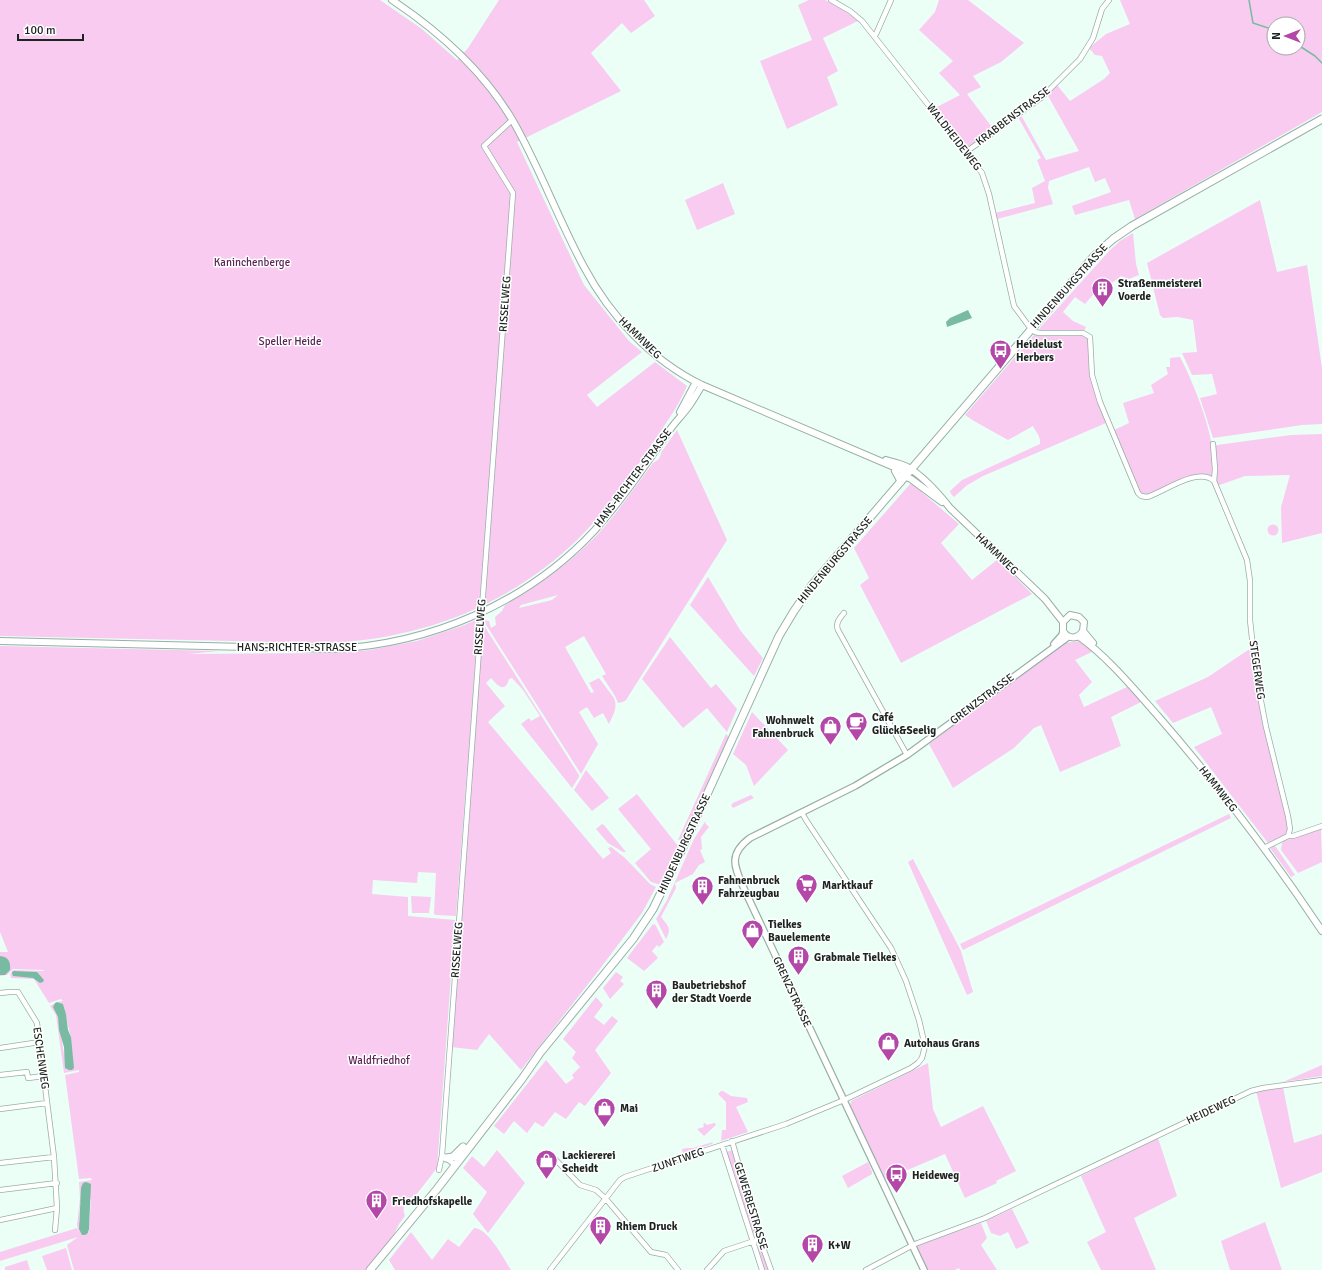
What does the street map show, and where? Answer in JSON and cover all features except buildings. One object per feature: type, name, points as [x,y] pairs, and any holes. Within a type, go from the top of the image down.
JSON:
[{"type":"main road","name":"HAMMWEG","points":[[392,0],[437,32],[463,56],[490,87],[513,121],[536,164],[574,249],[601,295],[622,323],[643,344],[676,370],[699,384],[861,452],[907,474],[939,494],[949,507]]},
{"type":"main road","name":"HINDENBURGSTRASSE","points":[[370,1270],[455,1165],[540,1054],[633,939],[653,909],[684,845],[752,693],[785,624],[812,586],[1030,328],[1095,255],[1122,232],[1322,119]]},
{"type":"main road","name":"HANS-RICHTER-STRASSE","points":[[0,641],[333,650],[385,644],[412,638],[448,627],[498,604],[540,578],[582,543],[617,503],[675,422],[699,384]]},
{"type":"main road","name":"HAMMWEG","points":[[861,452],[895,471],[907,474],[911,479],[949,507],[1065,619],[1073,615],[1079,617],[1084,622],[1083,631],[1098,648],[1103,657]]},
{"type":"main road","points":[[1065,619],[1063,631],[1068,637],[1075,638],[1083,631]]},
{"type":"main road","name":"HAMMWEG","points":[[1078,636],[1103,657],[1138,694],[1217,786],[1264,848],[1322,931]]},
{"type":"main road","name":"HINDENBURGSTRASSE","points":[[444,1156],[453,1156],[458,1154],[478,1130],[487,1122]]},
{"type":"street","name":"WALDHEIDEWEG","points":[[831,0],[850,11],[862,21],[982,173],[987,185],[1014,306],[1030,328]]},
{"type":"street","points":[[874,36],[891,0]]},
{"type":"street","name":"KRABBENSTRASSE","points":[[966,152],[1042,97],[1080,59],[1093,38],[1102,9],[1109,0]]},
{"type":"street","name":"RISSELWEG","points":[[439,1170],[444,1156],[481,622],[480,613],[482,608],[513,193],[484,146],[513,121]]},
{"type":"street","points":[[1030,328],[1034,332],[1040,333],[1083,333],[1090,337],[1092,375],[1100,402],[1134,485],[1141,496],[1151,496],[1192,478],[1204,476],[1214,481]]},
{"type":"street","name":"STEGERWEG","points":[[1213,444],[1215,469],[1214,481],[1250,570],[1250,620],[1256,675],[1266,727],[1288,816],[1290,830],[1288,836]]},
{"type":"street","points":[[844,613],[836,626],[907,755]]},
{"type":"street","name":"GRENZSTRASSE","points":[[1046,652],[1059,638],[1063,631]]},
{"type":"street","name":"GRENZSTRASSE","points":[[924,1270],[745,891],[734,861],[739,848],[750,838],[855,786],[907,755],[1068,637]]},
{"type":"street","name":"ZUNFTWEG","points":[[550,1270],[620,1180],[786,1124],[844,1100],[911,1068],[918,1063],[924,1053],[923,1034],[913,999],[891,948],[802,813]]},
{"type":"street","points":[[1264,848],[1288,836],[1293,836],[1322,826]]},
{"type":"street","name":"ESCHENWEG","points":[[0,993],[18,992],[37,1023],[54,1157],[57,1208],[55,1230]]},
{"type":"street","points":[[0,1048],[40,1042]]},
{"type":"street","points":[[0,1075],[27,1072],[28,1078],[44,1076]]},
{"type":"street","name":"HEIDEWEG","points":[[866,1270],[913,1245],[985,1218],[1251,1091],[1322,1080]]},
{"type":"street","points":[[0,1109],[47,1103]]},
{"type":"street","name":"GEWERBESTRASSE","points":[[732,1141],[760,1239],[771,1270]]},
{"type":"street","name":"GEWERBESTRASSE","points":[[722,1145],[762,1270]]},
{"type":"street","points":[[551,1155],[580,1185],[596,1190],[606,1199],[651,1252],[666,1255],[678,1270]]},
{"type":"street","points":[[444,1156],[455,1165]]},
{"type":"street","points":[[0,1163],[54,1157]]},
{"type":"street","points":[[0,1190],[56,1183]]},
{"type":"street","points":[[0,1220],[57,1208]]},
{"type":"street","points":[[707,1270],[724,1251],[760,1239]]},
{"type":"green space","name":"Kaninchenberge","points":[[0,0],[380,0],[422,29],[457,60],[468,48],[499,0],[644,0],[655,16],[631,33],[622,23],[591,53],[621,91],[517,142],[584,285],[629,341],[642,352],[587,395],[597,407],[655,362],[687,386],[673,412],[638,465],[623,487],[597,519],[578,539],[551,563],[523,583],[493,601],[461,615],[394,635],[324,643],[0,636]]},
{"type":"green space","points":[[809,0],[825,0],[842,9],[858,21],[823,38],[838,71],[827,77],[838,105],[787,129],[760,61],[812,40],[798,5]]},
{"type":"green space","points":[[939,0],[968,0],[1024,43],[1001,62],[973,76],[981,87],[967,94],[994,130],[967,149],[935,108],[960,95],[939,73],[953,61],[919,30],[935,12]]},
{"type":"green space","points":[[1120,0],[1322,0],[1322,112],[1135,219],[1129,200],[1075,215],[1072,206],[1111,192],[1105,178],[1095,182],[1089,167],[1049,181],[1048,188],[1053,204],[997,219],[995,213],[1035,203],[1032,188],[1045,181],[1037,160],[1041,158],[1018,117],[1021,115],[1046,160],[1079,151],[1047,94],[1057,85],[1070,101],[1104,79],[1110,73],[1102,56],[1095,55],[1089,48],[1106,34],[1130,24]]},
{"type":"green space","points":[[723,183],[735,214],[697,230],[685,200]]},
{"type":"green space","points":[[1260,200],[1277,272],[1307,265],[1322,368],[1322,424],[1302,425],[1213,438],[1200,398],[1217,394],[1212,374],[1192,375],[1182,353],[1197,352],[1193,320],[1178,317],[1163,318],[1160,315],[1147,263]]},
{"type":"green space","points":[[1133,233],[1136,264],[1139,275],[1129,279],[1121,276],[1103,292],[1098,289],[1085,304],[1075,297],[1063,312],[1073,321],[1086,327],[1084,331],[1040,330],[1039,329],[1110,250],[1120,241]]},
{"type":"green space","points":[[1034,335],[1081,335],[1086,337],[1088,340],[1089,372],[1106,423],[983,476],[966,486],[954,497],[950,491],[962,480],[1040,444],[1039,437],[1033,426],[1008,440],[965,415]]},
{"type":"green space","points":[[1180,357],[1192,382],[1209,433],[1213,449],[1214,463],[1212,475],[1200,475],[1149,495],[1142,495],[1139,492],[1112,431],[1129,423],[1123,403],[1154,393],[1151,385],[1168,374],[1166,367],[1170,367],[1170,358]]},
{"type":"green space","points":[[677,430],[727,540],[626,700],[623,702],[618,703],[602,676],[606,674],[584,636],[565,647],[591,693],[594,692],[589,683],[599,678],[614,698],[615,702],[614,711],[609,724],[603,713],[594,718],[587,707],[579,712],[598,744],[581,774],[483,620],[489,621],[491,628],[496,625],[495,617],[502,611],[505,605],[554,573],[588,544],[612,517],[653,463],[659,459],[662,451]],"holes":[[[558,595],[552,600],[519,608],[521,605]]]},
{"type":"green space","points":[[1322,434],[1322,533],[1282,543],[1281,507],[1290,475],[1245,476],[1217,486],[1215,480],[1215,446],[1217,445],[1291,435]]},
{"type":"green space","points":[[911,483],[959,524],[941,543],[972,580],[998,559],[1032,594],[901,663],[860,585],[869,578],[854,548]]},
{"type":"green space","points":[[1273,524],[1277,526],[1279,530],[1277,534],[1273,536],[1269,534],[1267,530],[1269,526]]},
{"type":"green space","points":[[708,577],[740,630],[763,658],[754,676],[690,605]]},
{"type":"green space","name":"Waldfriedhof","points":[[478,619],[456,916],[434,914],[436,873],[418,872],[417,883],[373,880],[372,894],[408,897],[408,916],[455,920],[437,1168],[416,1195],[405,1203],[405,1216],[392,1238],[367,1270],[74,1270],[67,1245],[78,1237],[0,1261],[0,1252],[77,1228],[79,1233],[77,1225],[80,1198],[79,1182],[92,1180],[91,1178],[79,1179],[65,1075],[79,1072],[79,1070],[64,1073],[56,1015],[50,1006],[55,1003],[54,1005],[58,1017],[64,1054],[71,1037],[63,1004],[57,1002],[63,1001],[61,999],[49,1003],[34,979],[11,978],[10,975],[14,970],[44,970],[13,969],[7,975],[0,976],[0,952],[8,952],[0,932],[0,646],[219,651],[188,654],[339,653],[370,650],[417,641]],"holes":[[[91,1199],[89,1233],[79,1222],[80,1203]]]},
{"type":"green space","points":[[483,624],[579,775],[572,788],[521,724],[529,718],[531,721],[540,716],[523,690],[512,678],[509,679],[507,684],[503,687],[498,685],[491,678],[486,683],[505,706],[488,722],[603,859],[611,853],[608,848],[611,847],[625,858],[650,884],[656,887],[642,913],[521,1070],[489,1034],[477,1050],[451,1047]]},
{"type":"green space","points":[[670,637],[711,688],[716,684],[737,709],[727,732],[707,708],[683,728],[642,679]]},
{"type":"green space","points":[[1082,641],[1094,651],[1075,660],[1092,682],[1079,695],[1084,707],[1127,687],[1141,702],[1111,717],[1121,746],[1060,772],[1041,725],[1034,728],[1014,748],[953,788],[929,744],[1063,643]]},
{"type":"green space","points":[[1251,648],[1289,825],[1288,832],[1281,838],[1268,843],[1194,747],[1222,734],[1211,707],[1173,723],[1155,701],[1208,677]]},
{"type":"green space","points":[[752,712],[788,750],[754,786],[746,765],[733,754]]},
{"type":"green space","points":[[726,734],[728,736],[728,740],[708,784],[698,801],[695,814],[683,839],[678,840]]},
{"type":"green space","points":[[586,770],[609,798],[592,811],[574,790]]},
{"type":"green space","points":[[637,794],[678,846],[678,851],[661,885],[651,882],[635,863],[651,849],[618,809]]},
{"type":"green space","points":[[751,795],[754,798],[733,808],[731,805],[733,803]]},
{"type":"green space","points":[[1229,814],[1231,818],[963,950],[960,944]]},
{"type":"green space","points":[[706,820],[705,823],[709,827],[701,837],[702,849],[700,850],[705,862],[699,865],[693,874],[675,883],[676,888],[661,917],[669,930],[666,939],[656,919],[667,900],[694,839]]},
{"type":"green space","points":[[602,824],[626,852],[623,852],[608,843],[596,829]]},
{"type":"green space","points":[[1321,828],[1322,862],[1298,873],[1281,850],[1282,843]]},
{"type":"green space","points":[[1275,846],[1295,875],[1291,877],[1270,848]]},
{"type":"green space","points":[[913,859],[961,951],[973,992],[967,995],[908,862]]},
{"type":"green space","points":[[411,896],[431,897],[429,913],[412,913]]},
{"type":"green space","points":[[653,924],[655,924],[664,942],[659,947],[657,945],[652,951],[658,958],[644,971],[627,958]]},
{"type":"green space","points":[[616,972],[623,977],[620,981],[624,984],[610,999],[603,988]]},
{"type":"green space","points":[[596,997],[603,1005],[594,1017],[604,1025],[612,1016],[618,1021],[595,1050],[611,1073],[585,1106],[579,1102],[566,1119],[555,1112],[543,1127],[535,1122],[527,1133],[514,1121],[504,1134],[494,1126],[546,1060],[566,1084],[574,1078],[572,1075],[580,1067],[572,1058],[576,1052],[563,1039]]},
{"type":"green space","points":[[928,1063],[933,1109],[941,1127],[983,1106],[1016,1171],[996,1181],[997,1183],[965,1198],[945,1154],[884,1180],[850,1106],[851,1101]]},
{"type":"green space","points":[[1322,1065],[1322,1076],[1283,1082]]},
{"type":"green space","points":[[1283,1087],[1294,1143],[1322,1134],[1322,1172],[1281,1188],[1256,1091]]},
{"type":"green space","points":[[721,1091],[731,1096],[747,1098],[748,1102],[736,1107],[748,1132],[721,1141],[722,1130],[726,1130],[726,1102],[718,1094]]},
{"type":"green space","points":[[706,1123],[706,1125],[715,1123],[716,1125],[704,1136],[697,1129],[704,1127],[703,1124]]},
{"type":"green space","points":[[1158,1138],[1177,1196],[1134,1218],[1156,1270],[1101,1270],[1087,1242],[1106,1232],[1081,1176]]},
{"type":"green space","points":[[713,1142],[712,1144],[683,1154],[682,1149],[693,1148]]},
{"type":"green space","points":[[497,1150],[525,1183],[488,1233],[473,1214],[487,1192],[463,1168],[472,1156],[484,1167]]},
{"type":"green space","points":[[732,1150],[756,1232],[752,1233],[738,1185],[726,1152]]},
{"type":"green space","points":[[868,1162],[872,1174],[848,1188],[842,1176]]},
{"type":"green space","points":[[1012,1209],[1029,1243],[1016,1249],[1008,1232],[1000,1236],[991,1233],[986,1221]]},
{"type":"green space","points":[[1265,1222],[1282,1270],[1230,1270],[1221,1241]]},
{"type":"green space","points":[[981,1223],[987,1238],[981,1245],[997,1270],[960,1270],[959,1268],[955,1270],[927,1270],[916,1246]]},
{"type":"green space","points":[[474,1228],[479,1229],[490,1238],[511,1270],[395,1270],[389,1260],[411,1232],[432,1260],[448,1239],[459,1247]]},
{"type":"green space","points":[[762,1246],[770,1270],[764,1270],[757,1248]]},
{"type":"green space","points":[[66,1248],[72,1270],[47,1270],[42,1256]]},
{"type":"green space","points":[[27,1260],[30,1270],[5,1270],[5,1267]]},
{"type":"shaded area","points":[[968,310],[972,318],[947,327],[946,322],[950,318]]},
{"type":"shaded area","points":[[0,956],[7,958],[10,964],[10,970],[5,975],[0,975]]},
{"type":"shaded area","points":[[13,971],[37,972],[44,980],[40,983],[33,978],[13,976]]},
{"type":"shaded area","points":[[57,1002],[63,1004],[66,1014],[68,1030],[71,1037],[74,1068],[72,1070],[65,1068],[64,1047],[59,1030],[58,1017],[53,1007]]},
{"type":"shaded area","points":[[86,1182],[91,1184],[89,1229],[87,1234],[82,1235],[79,1229],[81,1188],[83,1183]]},
{"type":"waterway","points":[[1249,0],[1253,23],[1266,27]]},
{"type":"waterway","points":[[1306,50],[1322,63]]},
{"type":"place","name":"Straßenmeisterei Voerde","points":[[1103,308]]},
{"type":"place","name":"Heidelust Herbers","points":[[1001,370]]},
{"type":"place","name":"Café Glück&Seelig","points":[[856,742]]},
{"type":"place","name":"Wohnwelt Fahnenbruck","points":[[830,746]]},
{"type":"place","name":"Marktkauf","points":[[806,904]]},
{"type":"place","name":"Fahnenbruck Fahrzeugbau","points":[[703,906]]},
{"type":"place","name":"Tielkes Bauelemente","points":[[752,950]]},
{"type":"place","name":"Grabmale Tielkes","points":[[798,976]]},
{"type":"place","name":"Baubetriebshof der Stadt Voerde","points":[[657,1010]]},
{"type":"place","name":"Autohaus Grans","points":[[888,1062]]},
{"type":"place","name":"Mai","points":[[604,1128]]},
{"type":"place","name":"Lackiererei Scheidt","points":[[547,1180]]},
{"type":"place","name":"Heideweg","points":[[896,1194]]},
{"type":"place","name":"Friedhofskapelle","points":[[376,1220]]},
{"type":"place","name":"Rhiem Druck","points":[[600,1246]]},
{"type":"place","name":"K+W","points":[[812,1264]]},
{"type":"park label","name":"Speller Heide","points":[[290,341]]}]
